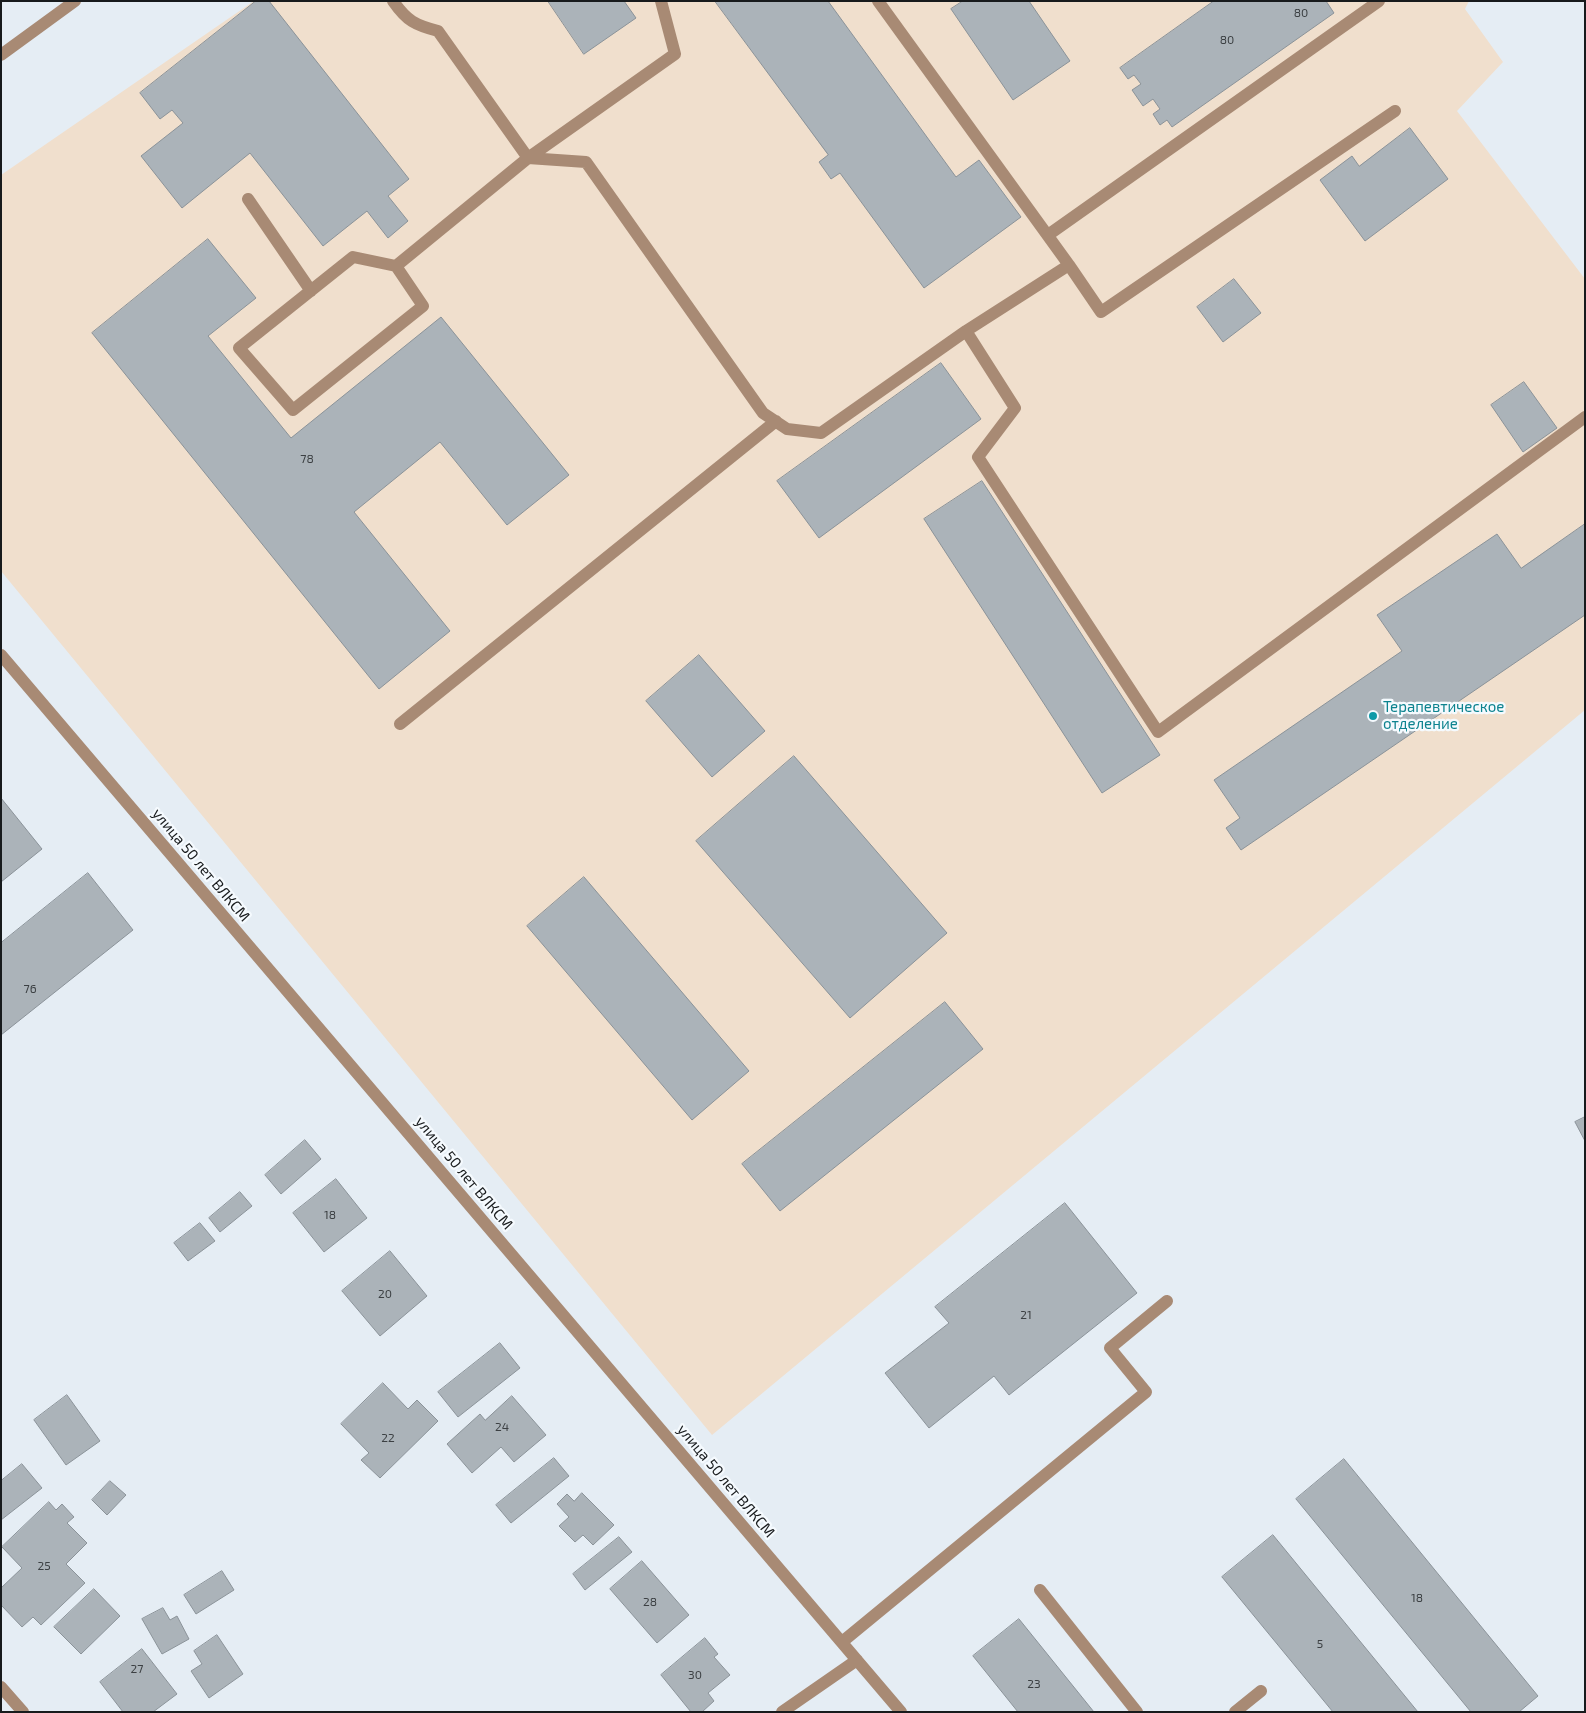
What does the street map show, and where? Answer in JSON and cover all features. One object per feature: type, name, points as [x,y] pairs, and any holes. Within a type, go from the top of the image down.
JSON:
[{"type":"street","points":[[1,55],[75,1]]},
{"type":"street","points":[[393,1],[404,17],[420,26],[438,31],[528,158]]},
{"type":"street","points":[[396,266],[528,158],[675,54],[661,1]]},
{"type":"street","points":[[878,1],[1048,235],[1101,312],[1395,111]]},
{"type":"street","points":[[1048,235],[1379,1]]},
{"type":"street","points":[[528,158],[586,162],[763,413],[787,429],[821,433],[966,331],[1068,265]]},
{"type":"street","points":[[248,198],[311,291]]},
{"type":"street","points":[[353,257],[396,266],[424,306],[293,410],[239,348],[353,257]]},
{"type":"street","points":[[966,331],[1015,408],[978,457],[1158,732],[1585,417]]},
{"type":"street","points":[[400,724],[776,421]]},
{"type":"street","name":"улица 50 лет ВЛКСМ","points":[[1,655],[901,1712]]},
{"type":"street","points":[[842,1642],[1146,1392],[1110,1348],[1167,1301]]},
{"type":"street","points":[[1040,1590],[1137,1712]]},
{"type":"street","points":[[782,1712],[857,1660]]},
{"type":"street","points":[[1,1687],[23,1712]]},
{"type":"street","points":[[1235,1712],[1261,1691]]},
{"type":"shaded area","points":[[254,1],[1469,1],[1465,9],[1503,62],[1457,111],[1585,279],[1585,710],[712,1435],[1,571],[1,175]]},
{"type":"building","points":[[256,1],[269,1],[409,179],[388,196],[408,221],[388,238],[367,211],[323,246],[250,153],[182,208],[141,156],[183,123],[172,110],[160,119],[140,93]]},
{"type":"building","points":[[548,1],[624,1],[636,18],[584,54]]},
{"type":"building","points":[[715,1],[828,1],[956,177],[979,160],[1021,217],[924,288],[840,173],[831,179],[819,162],[828,155]]},
{"type":"building","points":[[963,1],[1029,1],[1070,61],[1013,100],[951,9]]},
{"type":"building","points":[[1214,1],[1326,1],[1334,13],[1172,127],[1167,120],[1160,125],[1153,114],[1160,109],[1153,99],[1143,106],[1132,90],[1141,84],[1134,75],[1128,79],[1120,68]]},
{"type":"building","points":[[1410,128],[1448,179],[1365,241],[1320,180],[1352,156],[1359,166]]},
{"type":"building","points":[[208,239],[256,298],[208,336],[291,438],[441,317],[569,475],[507,525],[440,442],[354,512],[450,631],[379,689],[92,333]]},
{"type":"building","points":[[1234,279],[1261,313],[1223,342],[1197,307]]},
{"type":"building","points":[[941,363],[981,419],[819,538],[777,481]]},
{"type":"building","points":[[1524,382],[1557,428],[1523,452],[1491,405]]},
{"type":"building","points":[[982,481],[1160,755],[1102,793],[924,519]]},
{"type":"building","name":"Терапевтическое отделение","points":[[1585,524],[1585,615],[1241,850],[1226,828],[1240,818],[1214,780],[1402,651],[1377,615],[1497,534],[1521,568]]},
{"type":"building","points":[[699,655],[765,731],[712,777],[646,701]]},
{"type":"building","points":[[794,756],[947,933],[850,1018],[696,841]]},
{"type":"building","points":[[1,798],[42,849],[1,882]]},
{"type":"building","points":[[88,873],[133,930],[1,1035],[1,943]]},
{"type":"building","points":[[584,877],[749,1071],[692,1120],[527,926]]},
{"type":"building","points":[[945,1002],[983,1049],[780,1211],[742,1164]]},
{"type":"building","points":[[1585,1117],[1585,1141],[1575,1122]]},
{"type":"building","points":[[305,1140],[321,1159],[281,1194],[265,1175]]},
{"type":"building","points":[[336,1179],[367,1218],[324,1252],[293,1213]]},
{"type":"building","points":[[240,1192],[252,1206],[220,1232],[209,1218]]},
{"type":"building","points":[[1065,1203],[1137,1293],[1009,1395],[994,1376],[929,1428],[885,1373],[949,1323],[935,1307]]},
{"type":"building","points":[[200,1223],[215,1241],[188,1261],[174,1243]]},
{"type":"building","points":[[390,1251],[427,1296],[380,1336],[342,1291]]},
{"type":"building","points":[[500,1343],[520,1368],[458,1417],[438,1392]]},
{"type":"building","points":[[383,1383],[408,1409],[417,1400],[438,1421],[380,1478],[361,1460],[369,1453],[341,1424]]},
{"type":"building","points":[[67,1395],[100,1441],[66,1465],[34,1420]]},
{"type":"building","points":[[512,1396],[546,1435],[514,1462],[501,1447],[472,1473],[447,1444],[480,1414],[485,1420]]},
{"type":"building","points":[[554,1458],[569,1476],[511,1523],[496,1505]]},
{"type":"building","points":[[1344,1459],[1538,1696],[1519,1712],[1471,1712],[1296,1499]]},
{"type":"building","points":[[22,1464],[42,1488],[1,1520],[1,1481]]},
{"type":"building","points":[[110,1481],[126,1495],[107,1515],[92,1500]]},
{"type":"building","points":[[582,1493],[614,1525],[593,1545],[583,1535],[575,1542],[559,1526],[569,1517],[557,1504],[567,1494],[574,1501]]},
{"type":"building","points":[[49,1502],[56,1510],[62,1504],[74,1517],[67,1523],[87,1543],[66,1564],[85,1583],[41,1625],[33,1617],[22,1627],[1,1605],[1,1588],[22,1568],[2,1547]]},
{"type":"building","points":[[1273,1535],[1418,1712],[1333,1712],[1222,1577]]},
{"type":"building","points":[[619,1537],[632,1552],[585,1590],[573,1574]]},
{"type":"building","points":[[642,1561],[689,1615],[657,1643],[610,1589]]},
{"type":"building","points":[[222,1571],[234,1590],[196,1614],[184,1595]]},
{"type":"building","points":[[94,1589],[120,1616],[81,1654],[54,1627]]},
{"type":"building","points":[[163,1608],[170,1620],[177,1616],[189,1639],[162,1654],[142,1619]]},
{"type":"building","points":[[1019,1619],[1094,1712],[1018,1712],[973,1656]]},
{"type":"building","points":[[217,1635],[243,1674],[209,1698],[191,1671],[202,1664],[194,1651]]},
{"type":"building","points":[[705,1638],[718,1654],[714,1657],[730,1675],[708,1693],[714,1701],[702,1712],[691,1712],[661,1675]]},
{"type":"building","points":[[142,1649],[177,1694],[153,1712],[123,1712],[100,1682]]},
{"type":"place","name":"Терапевтическое отделение","points":[[1373,716]]}]
